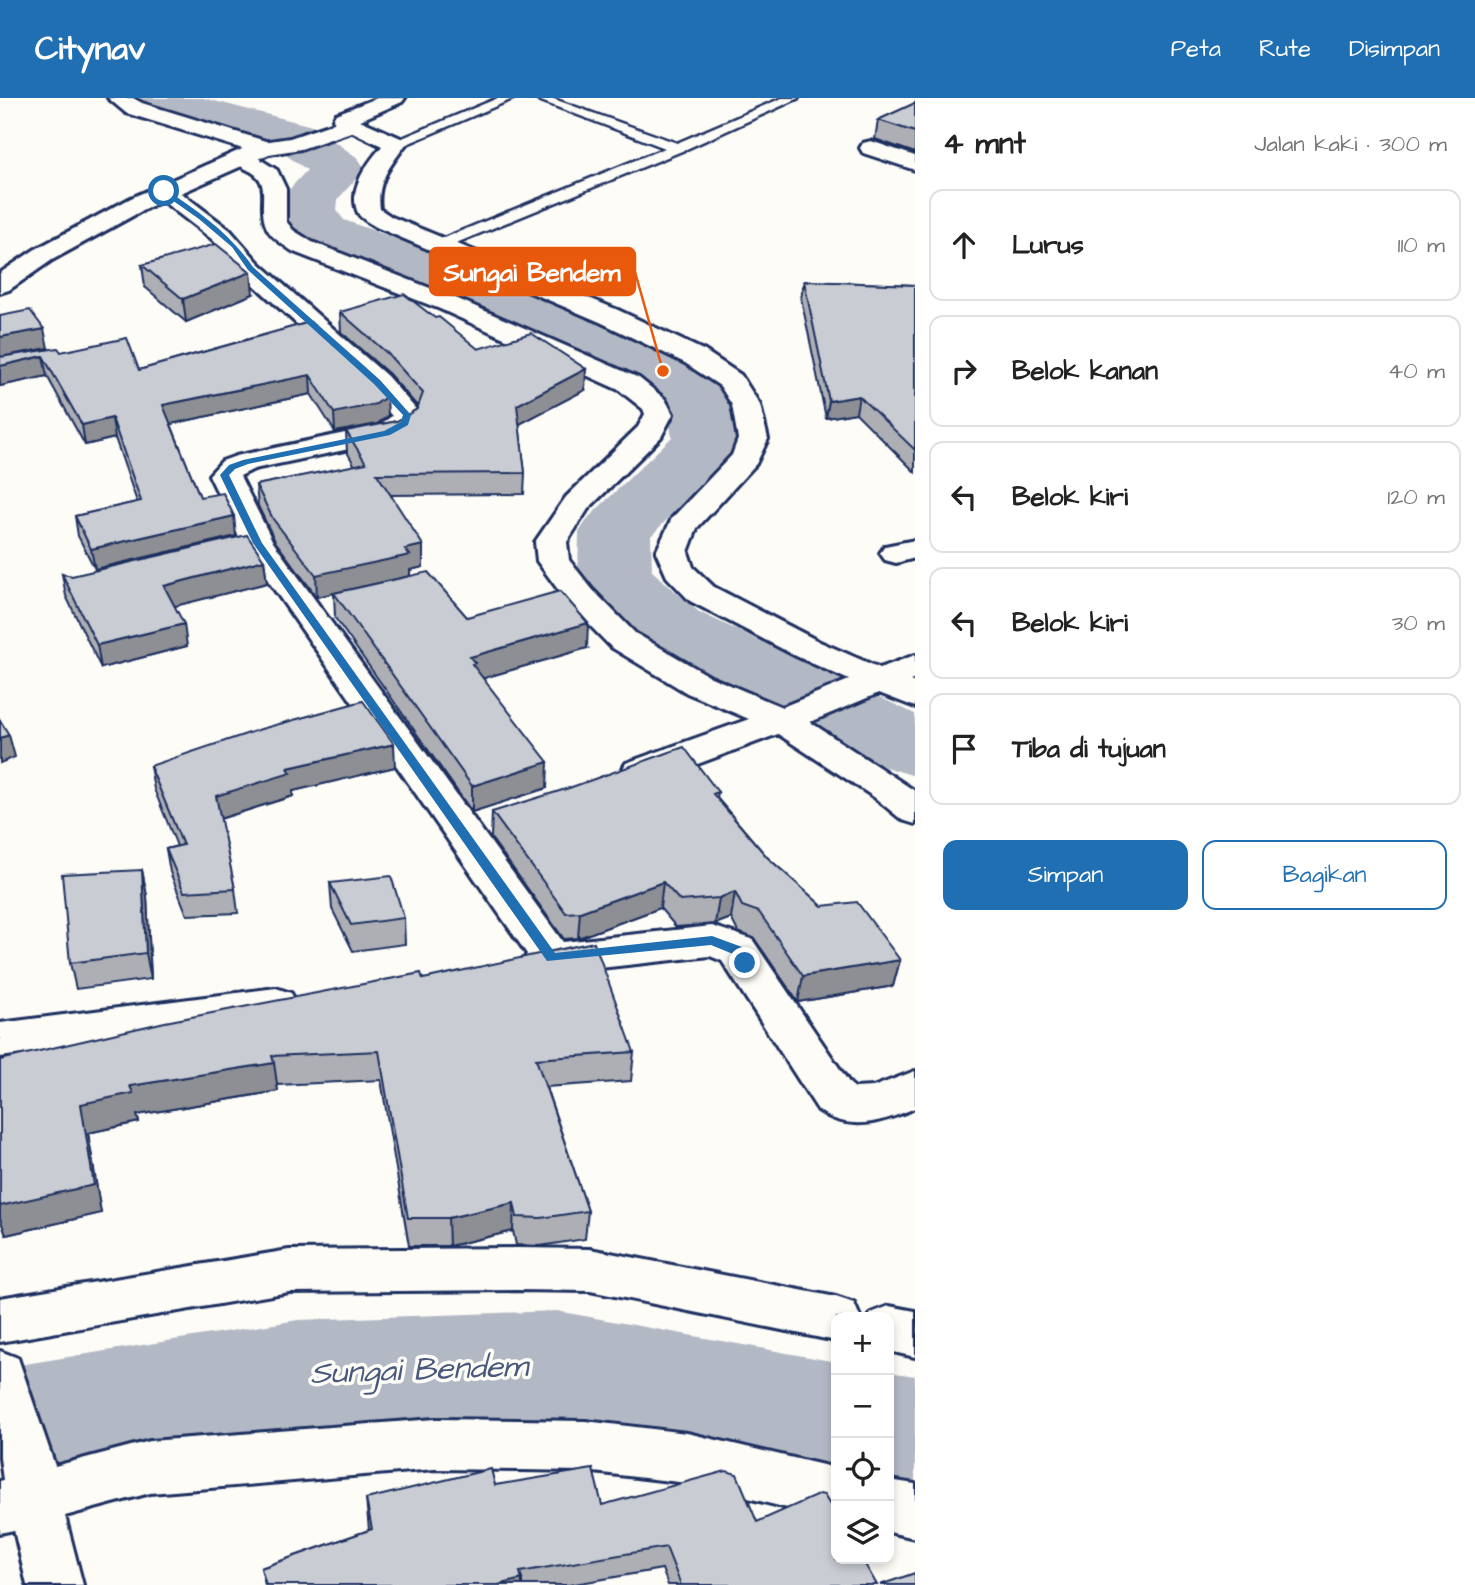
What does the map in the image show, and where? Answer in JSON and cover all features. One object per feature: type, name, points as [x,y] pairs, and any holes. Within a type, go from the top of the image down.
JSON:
[{"type":"street","points":[[118,98],[134,108],[253,153],[271,175],[274,222],[284,235],[303,247],[551,345],[629,384],[655,405],[659,414],[651,431],[577,503],[551,542],[553,561],[580,596],[623,640],[699,685],[794,714],[915,811]]},
{"type":"street","points":[[0,285],[43,255],[164,191],[253,153],[293,144],[395,98]]},
{"type":"street","points":[[345,122],[395,144],[375,169],[365,195],[369,212],[384,222],[439,244],[720,371],[731,381],[746,405],[753,439],[746,458],[683,525],[671,552],[678,570],[702,594],[873,683],[915,696]]},
{"type":"street","points":[[872,148],[915,163]]},
{"type":"street","points":[[164,191],[202,217],[234,245],[250,268],[377,382],[407,415],[405,423],[387,433],[246,462],[232,467],[224,475],[245,546],[321,609],[462,831],[552,958]]},
{"type":"street","points":[[551,345],[603,320]]},
{"type":"street","points":[[612,782],[915,666]]},
{"type":"street","points":[[462,831],[499,819]]},
{"type":"street","points":[[511,965],[712,941],[729,945],[737,950],[834,1097],[844,1106],[855,1108],[915,1089]]},
{"type":"street","points":[[0,1040],[309,1000]]},
{"type":"street","points":[[0,1320],[289,1271],[516,1269],[590,1270],[831,1318]]},
{"type":"street","points":[[894,1330],[915,1334]]},
{"type":"street","points":[[0,1375],[20,1488],[55,1585]]},
{"type":"street","points":[[20,1488],[150,1467],[435,1444],[585,1446],[687,1458],[831,1493]]},
{"type":"street","points":[[894,1507],[915,1511]]},
{"type":"lane","points":[[395,144],[509,98]]},
{"type":"lane","points":[[539,98],[677,148]]},
{"type":"lane","points":[[439,244],[793,98]]},
{"type":"building","points":[[915,103],[915,132],[878,120]]},
{"type":"building","points":[[216,244],[251,272],[183,299],[142,265]]},
{"type":"building","points":[[804,281],[915,285],[915,450],[859,396],[829,401]]},
{"type":"building","points":[[404,294],[435,318],[439,317],[478,349],[531,333],[586,369],[517,405],[525,473],[377,474],[423,545],[405,549],[410,555],[316,575],[273,519],[256,485],[366,463],[346,431],[397,421],[417,409],[423,393],[388,354],[340,312]]},
{"type":"building","points":[[30,310],[44,329],[0,337],[0,316]]},
{"type":"building","points":[[310,322],[364,370],[387,396],[376,404],[334,413],[310,375],[163,405],[200,497],[223,493],[234,516],[91,549],[75,516],[141,501],[112,418],[82,425],[43,356],[0,366],[0,357],[58,348],[61,352],[127,338],[139,370]]},
{"type":"building","points":[[247,535],[264,560],[164,586],[184,624],[97,645],[62,574],[72,576]]},
{"type":"building","points":[[428,572],[467,617],[560,591],[588,623],[470,657],[475,663],[472,664],[548,762],[472,786],[334,593]]},
{"type":"building","points":[[363,701],[394,744],[288,768],[291,773],[216,796],[235,889],[184,892],[166,849],[183,845],[150,766],[261,729]]},
{"type":"building","points":[[0,720],[9,735],[0,738]]},
{"type":"building","points":[[684,747],[718,792],[713,794],[767,857],[822,906],[857,902],[900,960],[803,976],[759,912],[742,906],[735,892],[719,898],[680,901],[663,882],[580,912],[566,913],[492,812]]},
{"type":"building","points":[[142,870],[146,953],[70,963],[62,874]]},
{"type":"building","points":[[391,876],[404,918],[351,925],[330,883]]},
{"type":"building","points":[[594,942],[634,1052],[536,1059],[588,1211],[541,1218],[517,1217],[514,1203],[448,1218],[408,1218],[379,1051],[272,1056],[274,1063],[130,1086],[133,1093],[81,1104],[94,1185],[0,1206],[0,1060],[165,1022],[421,973],[423,979]]},
{"type":"building","points":[[491,1469],[495,1485],[593,1469],[602,1505],[726,1471],[737,1474],[757,1522],[820,1494],[824,1495],[831,1507],[831,1564],[865,1564],[877,1585],[681,1585],[666,1547],[520,1572],[522,1579],[498,1585],[266,1585],[261,1568],[372,1529],[366,1499]]},
{"type":"building","points":[[915,1573],[915,1585],[880,1585]]},
{"type":"waterway","name":"Sungai Bendem","points":[[155,98],[157,101],[294,137],[339,169],[312,194],[309,212],[324,232],[443,275],[663,371],[699,404],[706,441],[615,532],[615,577],[672,629],[915,748]]},
{"type":"waterway","name":"Sungai Bendem","points":[[0,1425],[298,1374],[557,1365],[831,1418]]},
{"type":"waterway","name":"Sungai Bendem","points":[[894,1430],[915,1434]]},
{"type":"place","name":"Sungai Bendem","points":[[663,371]]},
{"type":"route","points":[[164,191],[202,217],[234,245],[250,268],[377,382],[407,415],[405,423],[387,433],[246,462],[232,467],[224,475],[258,543],[552,958],[712,941],[737,950],[745,963]]}]
